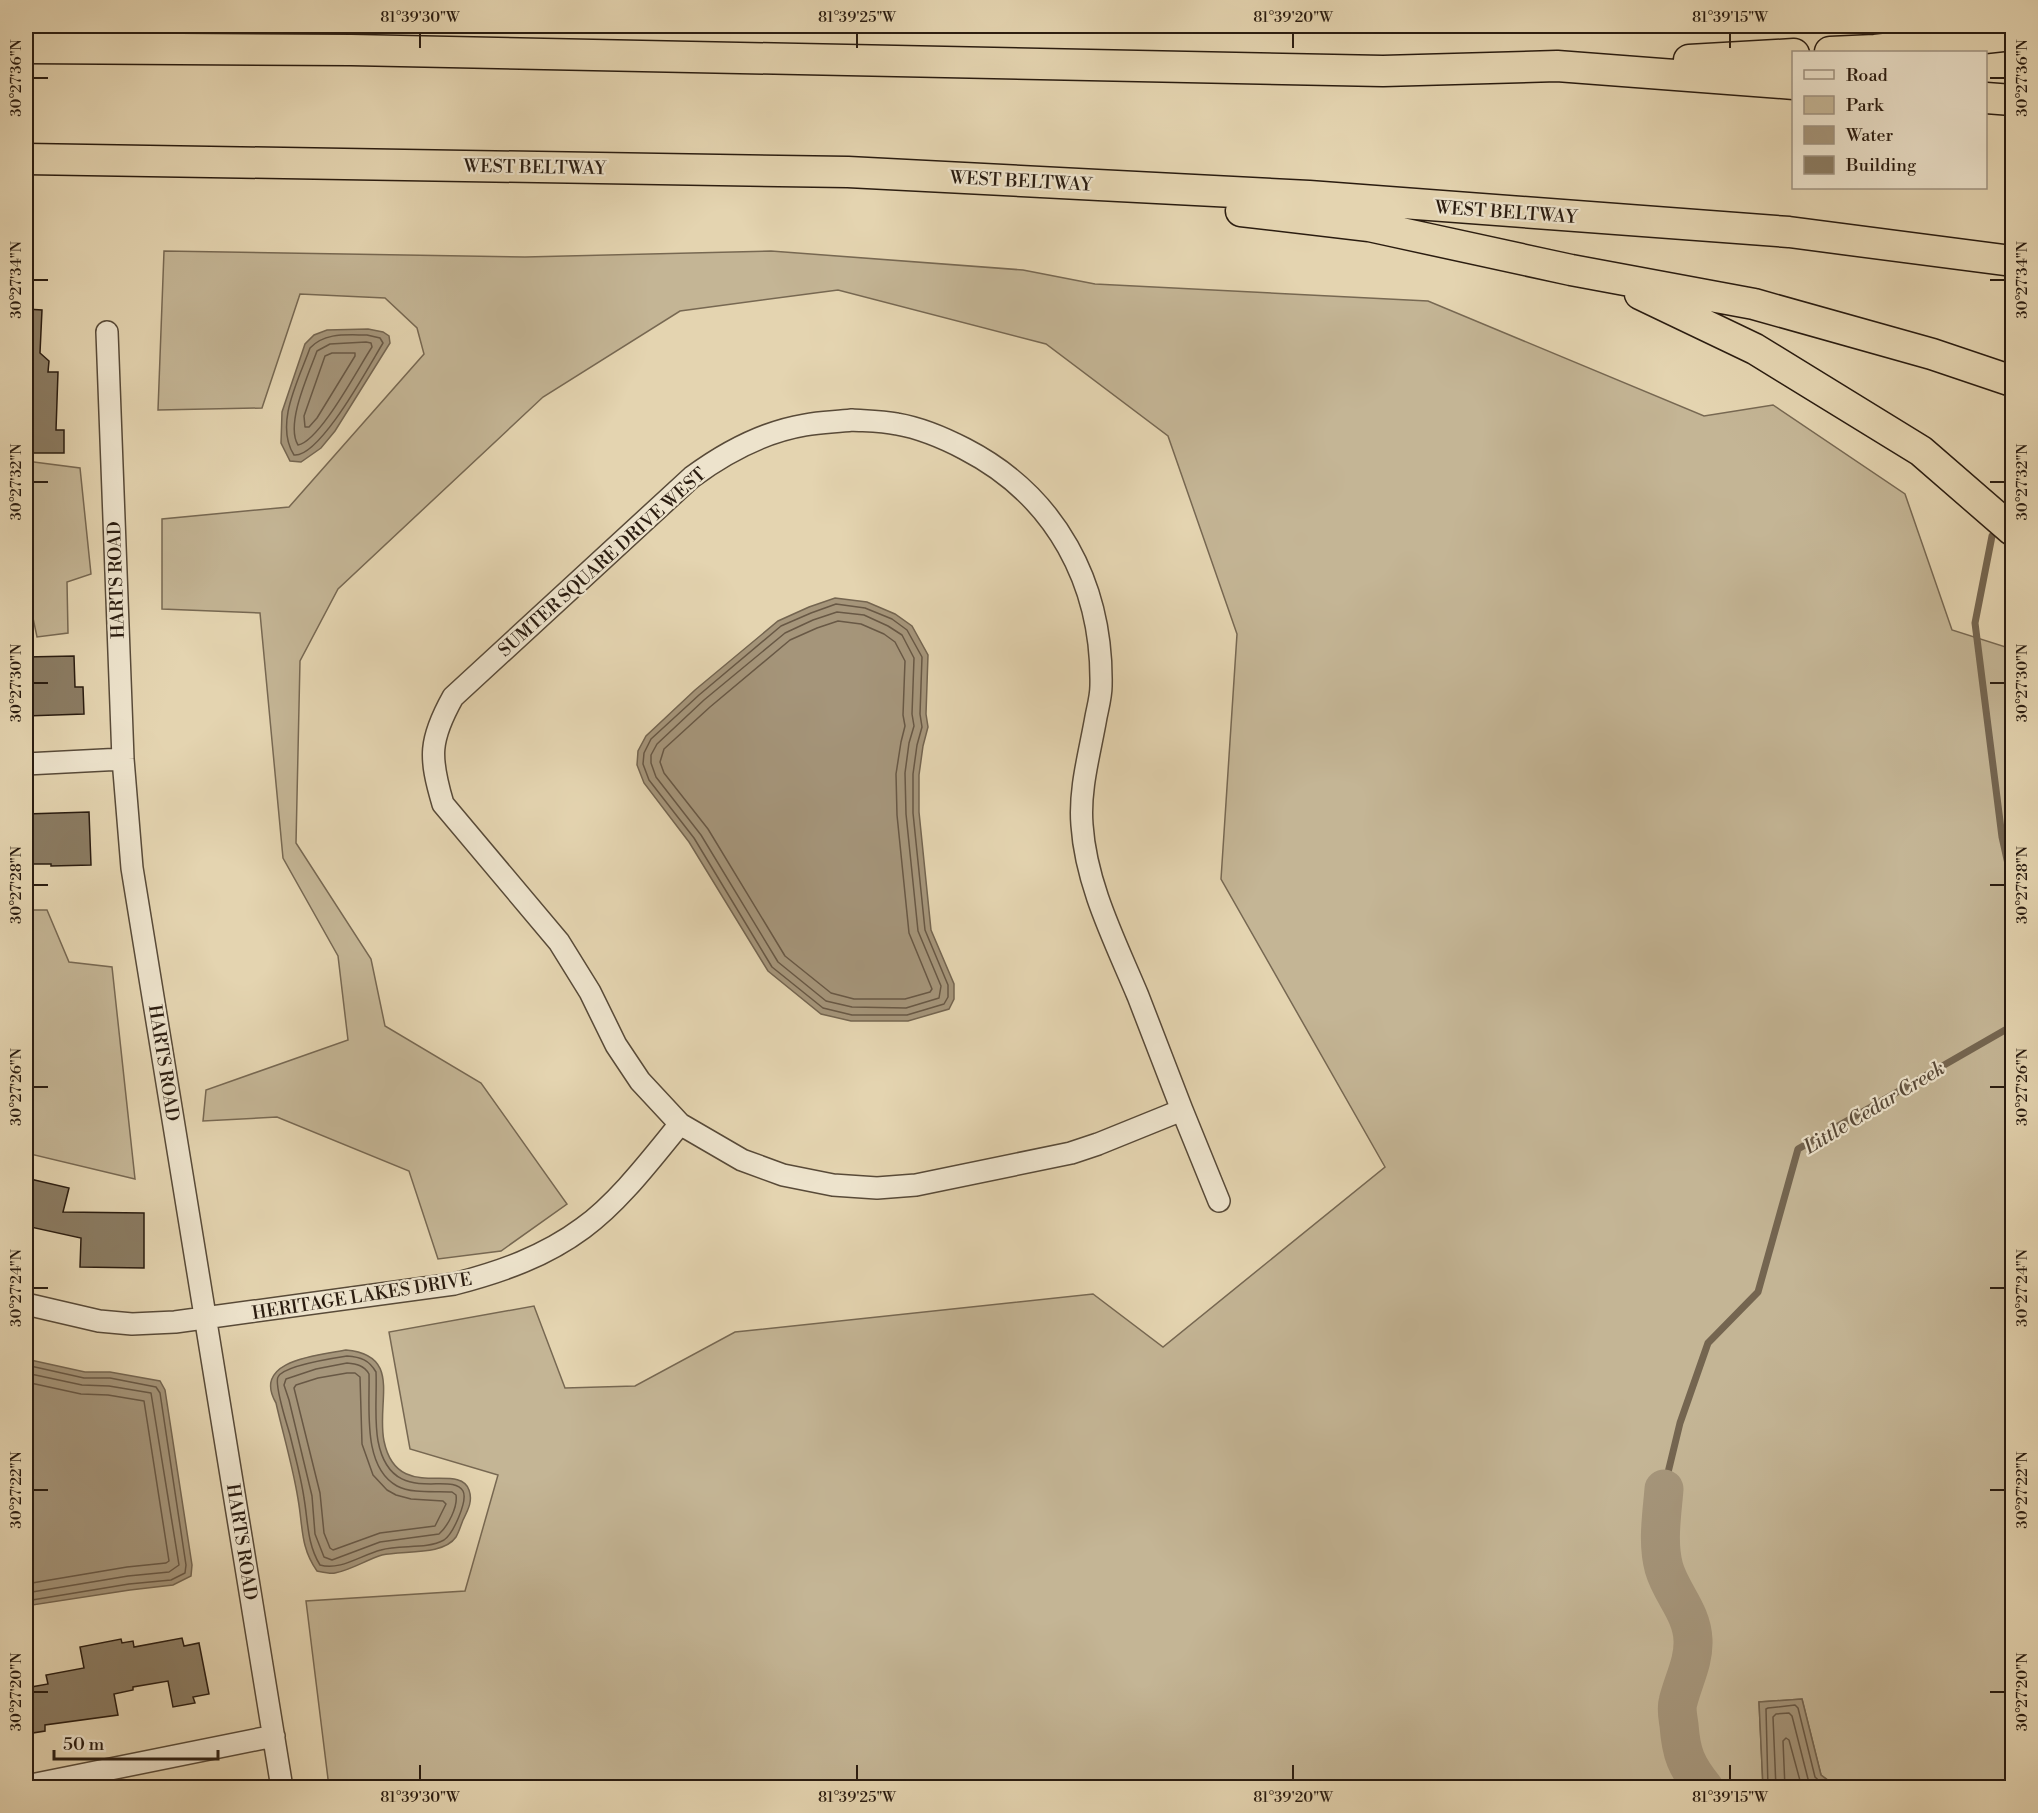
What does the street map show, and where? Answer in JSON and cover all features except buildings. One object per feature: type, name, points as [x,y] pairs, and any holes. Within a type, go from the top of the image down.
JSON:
[{"type":"highway","points":[[1852,51],[2013,35]]},
{"type":"highway","points":[[26,48],[363,51],[1383,71],[1557,66],[1792,54]]},
{"type":"highway","points":[[1557,66],[1792,84]]},
{"type":"highway","points":[[1987,98],[2013,100]]},
{"type":"highway","name":"WEST BELTWAY","points":[[26,159],[848,172],[1309,196],[1789,232],[2013,261]]},
{"type":"highway","points":[[848,172],[1143,199],[1369,226],[1571,270],[1754,304],[1932,354],[2013,381]]},
{"type":"highway","points":[[1571,270],[1639,293],[1755,349],[1921,451],[2013,530]]},
{"type":"street","name":"HARTS ROAD","points":[[107,332],[123,759],[132,868],[282,1788]]},
{"type":"street","name":"SUMTER SQUARE DRIVE WEST","points":[[1182,1110],[1071,1153],[915,1185],[877,1188],[833,1185],[783,1174],[742,1160],[680,1124],[640,1081],[616,1045],[590,992],[559,942],[443,804],[435,776],[432,749],[440,722],[453,697],[692,477],[720,457],[758,438],[804,425],[852,420],[898,424],[942,437],[982,458],[1021,486],[1054,522],[1075,558],[1092,603],[1101,649],[1101,689],[1083,784],[1082,824],[1089,869],[1100,906],[1219,1201]]},
{"type":"street","points":[[26,764],[123,759]]},
{"type":"street","name":"HERITAGE LAKES DRIVE","points":[[26,1304],[99,1321],[132,1324],[206,1319],[454,1284],[494,1274],[527,1260],[584,1228],[621,1193],[680,1124]]},
{"type":"street","points":[[26,1786],[274,1736]]},
{"type":"green space","points":[[164,251],[525,257],[771,251],[1023,270],[1095,284],[1428,301],[1704,416],[1773,405],[1905,494],[1952,630],[2012,649],[2012,1787],[1837,1787],[1821,1775],[1802,1699],[1759,1702],[1763,1787],[329,1787],[306,1601],[465,1591],[498,1475],[410,1449],[389,1332],[534,1306],[565,1388],[635,1386],[735,1332],[1093,1294],[1163,1347],[1385,1167],[1221,879],[1237,634],[1168,436],[1046,344],[838,290],[680,311],[543,397],[338,589],[300,661],[296,843],[371,959],[385,1026],[481,1083],[567,1204],[501,1251],[438,1259],[409,1171],[277,1117],[203,1121],[206,1090],[348,1040],[338,956],[283,858],[260,613],[162,609],[162,519],[289,507],[424,354],[417,328],[385,298],[300,294],[262,408],[158,410]]},
{"type":"green space","points":[[26,461],[80,468],[91,574],[67,582],[68,633],[37,637],[26,585]]},
{"type":"green space","points":[[26,910],[47,910],[69,962],[112,967],[135,1179],[26,1153]]},
{"type":"water","points":[[368,329],[383,332],[389,336],[390,343],[335,431],[321,448],[301,462],[290,461],[281,443],[282,412],[305,344],[314,335],[327,330]]},
{"type":"water","points":[[835,598],[867,602],[895,614],[912,626],[928,655],[926,714],[928,727],[919,775],[919,812],[931,930],[954,984],[954,999],[949,1009],[908,1021],[851,1021],[821,1014],[768,971],[689,842],[644,783],[637,765],[638,751],[646,736],[695,690],[778,621]]},
{"type":"water","points":[[346,1350],[364,1354],[375,1361],[381,1371],[382,1426],[384,1441],[391,1460],[401,1471],[414,1477],[453,1479],[463,1482],[469,1490],[470,1502],[458,1533],[450,1543],[432,1550],[382,1555],[347,1570],[331,1573],[317,1571],[308,1553],[293,1475],[271,1389],[273,1377],[280,1369],[292,1362]]},
{"type":"water","points":[[26,1359],[85,1372],[110,1372],[160,1381],[165,1390],[192,1565],[191,1576],[173,1585],[26,1606]]},
{"type":"water","points":[[1802,1699],[1821,1775],[1837,1787],[1763,1787],[1759,1702]]},
{"type":"waterway","name":"Little Cedar Creek","points":[[1992,536],[1975,623],[2002,837],[2012,882]]},
{"type":"waterway","name":"Little Cedar Creek","points":[[1664,1489],[1680,1423],[1708,1343],[1758,1292],[1798,1149],[2012,1026]]},
{"type":"waterway","name":"Little Cedar Creek","points":[[1664,1489],[1661,1528],[1662,1558],[1667,1577],[1689,1620],[1693,1640],[1690,1664],[1677,1705],[1677,1714],[1685,1759],[1704,1788]]}]
